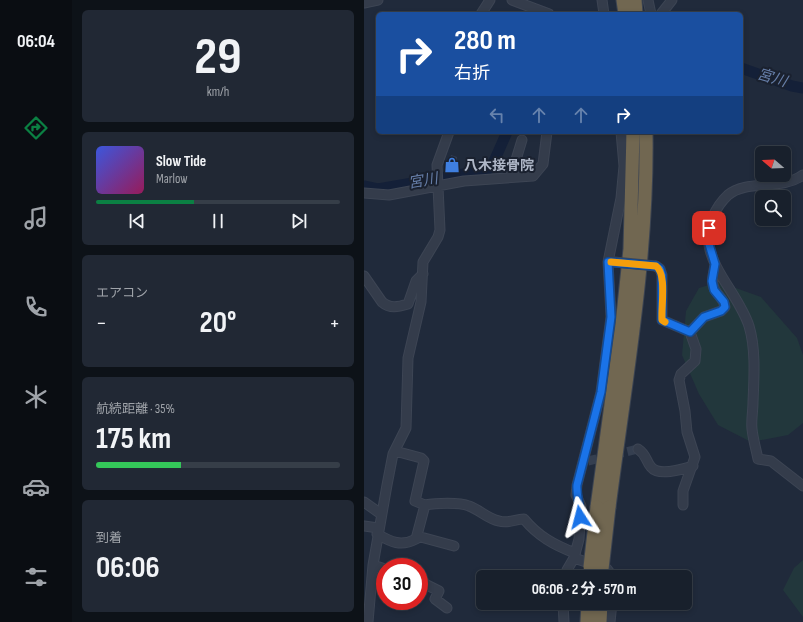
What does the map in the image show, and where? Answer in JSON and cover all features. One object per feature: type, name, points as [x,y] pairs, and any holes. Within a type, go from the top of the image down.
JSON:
[{"type":"highway","points":[[623,0],[625,12]]},
{"type":"highway","points":[[635,0],[636,12]]},
{"type":"highway","points":[[596,570],[630,250],[634,134]]},
{"type":"highway","points":[[603,507],[641,252],[646,176],[646,134]]},
{"type":"highway","points":[[587,622],[588,610]]},
{"type":"highway","points":[[600,622],[601,610]]},
{"type":"street","points":[[364,3],[378,0]]},
{"type":"street","points":[[482,12],[490,0]]},
{"type":"street","points":[[512,0],[544,12]]},
{"type":"street","points":[[602,0],[604,12]]},
{"type":"street","points":[[648,0],[651,12]]},
{"type":"street","points":[[663,12],[672,0]]},
{"type":"street","points":[[368,622],[373,565],[381,514],[395,451],[406,428],[408,358],[420,302],[422,274],[425,258],[438,237],[440,230],[437,165],[447,134]]},
{"type":"street","points":[[364,194],[389,195],[410,190],[427,189],[437,182],[481,180],[511,176],[524,178],[533,176],[543,164],[547,134]]},
{"type":"street","points":[[567,570],[575,555],[579,539],[581,506],[576,495],[577,485],[585,461],[601,392],[611,317],[611,262],[621,198],[624,166],[621,134]]},
{"type":"street","points":[[511,176],[522,140]]},
{"type":"street","points":[[803,175],[784,183],[739,189],[728,195],[717,208],[709,228],[709,244],[715,264],[743,312],[749,327],[752,344],[752,429],[758,459],[771,461],[803,486]]},
{"type":"street","points":[[611,262],[656,266],[660,269],[662,275],[662,320],[690,332],[696,349],[695,360],[681,374],[679,380],[685,411],[687,432],[695,457],[683,491],[683,505]]},
{"type":"street","points":[[690,332],[704,317],[721,311],[725,307],[724,302],[714,290],[712,281],[715,264]]},
{"type":"street","points":[[364,276],[382,302],[394,308],[408,304],[416,281],[422,274]]},
{"type":"street","points":[[638,449],[645,454],[650,467],[655,470],[663,471],[683,469],[693,466]]},
{"type":"street","points":[[395,451],[421,458],[424,462],[415,501],[425,504],[468,506],[500,522],[524,519],[533,530],[545,539],[608,570]]},
{"type":"street","points":[[364,502],[381,514]]},
{"type":"street","points":[[364,526],[378,531],[393,543],[409,543],[416,539],[425,504]]},
{"type":"street","points":[[417,536],[454,546]]},
{"type":"street","points":[[428,586],[439,591],[435,599],[447,608]]},
{"type":"street","points":[[563,610],[564,622]]},
{"type":"street","points":[[610,622],[611,610]]},
{"type":"green space","points":[[719,282],[761,297],[797,338],[803,355],[803,423],[788,435],[751,442],[718,425],[699,394],[682,355],[686,311],[699,288]]},
{"type":"green space","points":[[803,560],[803,617],[783,590],[794,568]]},
{"type":"building","points":[[451,155],[457,157],[455,173],[447,171]]},
{"type":"waterway","name":"宮川","points":[[743,69],[792,86],[803,88]]},
{"type":"waterway","name":"宮川","points":[[364,186],[378,189],[487,170],[492,166],[506,134]]},
{"type":"tunnel","points":[[588,461],[638,449]]},
{"type":"slow traffic","points":[[611,262],[656,266],[660,269],[662,275],[661,310],[662,320],[665,322]]},
{"type":"place","name":"八木接骨院","points":[[452,165]]},
{"type":"route","points":[[580,517],[581,506],[576,495],[577,485],[601,392],[611,317],[608,262],[656,266],[660,269],[662,275],[662,320],[690,332],[704,317],[721,311],[725,307],[724,302],[714,290],[712,281],[715,264],[709,244],[709,228]]}]
